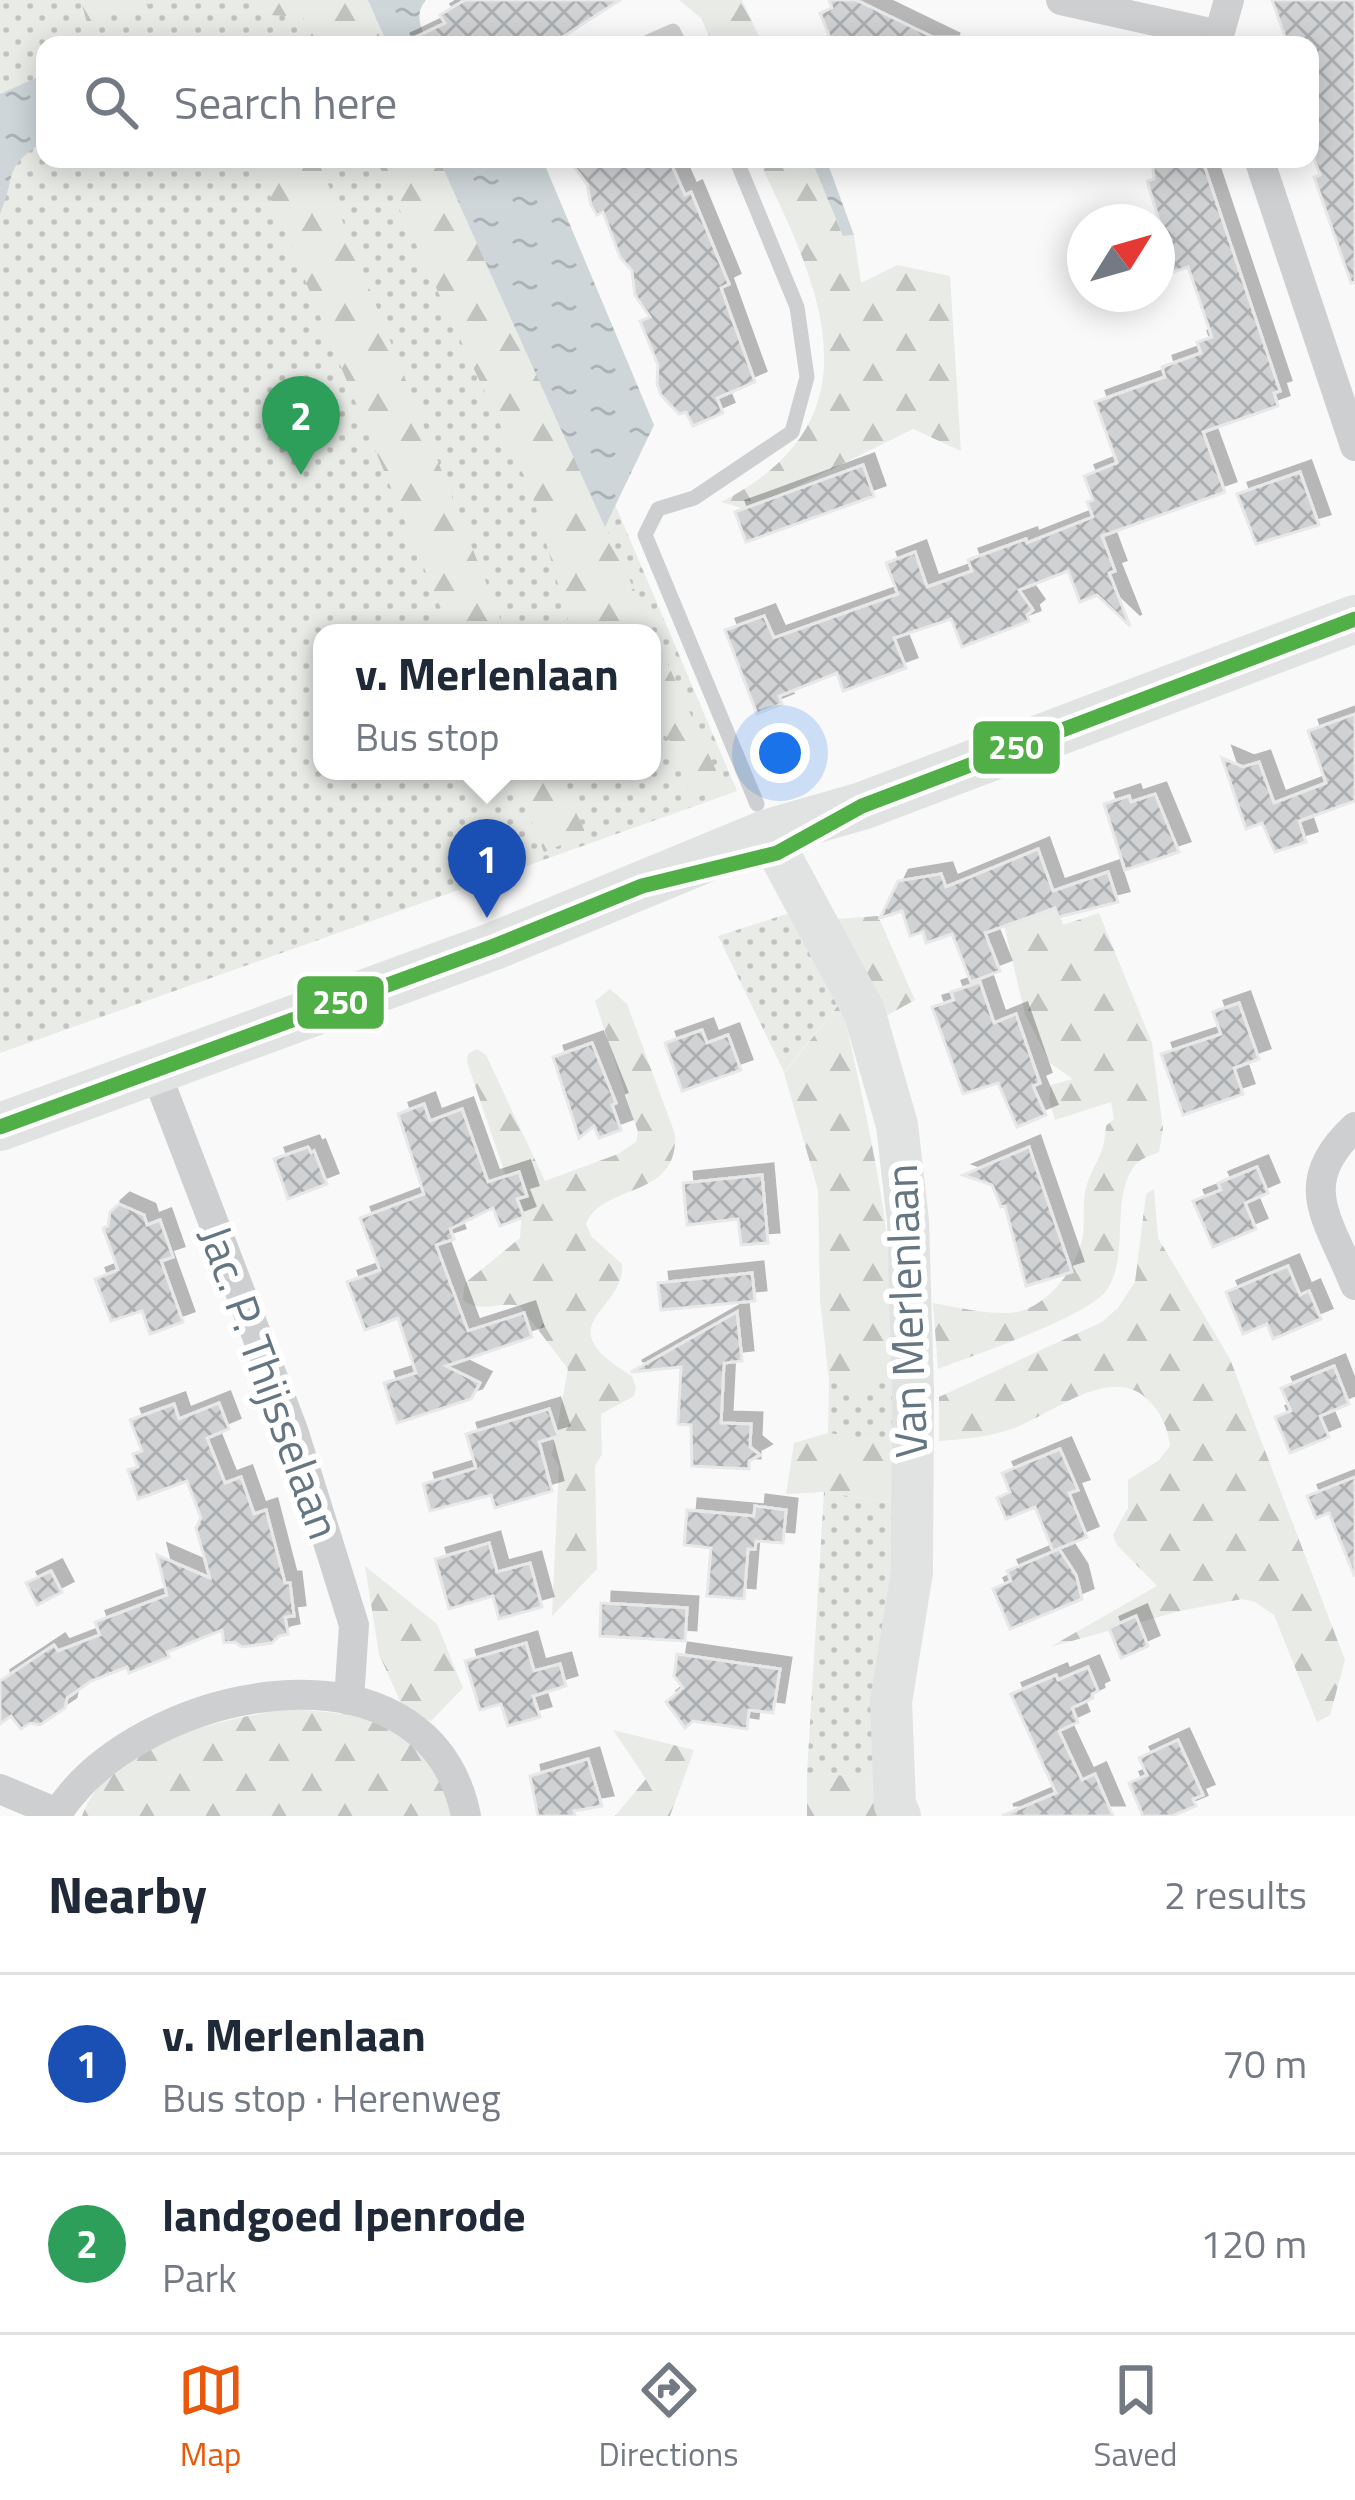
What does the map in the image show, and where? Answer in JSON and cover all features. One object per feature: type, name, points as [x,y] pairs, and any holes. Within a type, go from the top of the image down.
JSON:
[{"type":"main road","points":[[0,1127],[494,946],[767,830],[862,806],[1355,619]]},
{"type":"main road","name":"Van Merlenlaan","points":[[767,830],[864,1011],[897,1125],[908,1222],[914,1392],[911,1572],[891,1702],[895,1804],[900,1816]]},
{"type":"street","points":[[1060,0],[1204,36]]},
{"type":"street","points":[[1221,36],[1229,0]]},
{"type":"street","points":[[1262,168],[1355,446]]},
{"type":"street","name":"Jac. P. Thijsselaan","points":[[155,1070],[293,1430],[354,1625],[349,1700]]},
{"type":"street","points":[[1355,1127],[1323,1165],[1317,1190],[1355,1285]]},
{"type":"street","points":[[0,1789],[57,1815],[103,1761],[123,1746],[171,1722],[277,1694],[349,1700],[394,1717],[431,1748],[461,1795],[466,1816]]},
{"type":"lane","points":[[740,168],[797,307],[807,377],[792,432],[694,498],[658,509],[645,535],[767,830]]},
{"type":"green space","points":[[0,0],[400,0],[415,36],[36,36],[36,168],[472,168],[737,791],[0,1053]]},
{"type":"green space","points":[[81,0],[162,0],[87,23]]},
{"type":"green space","points":[[259,0],[368,0],[384,36],[310,36],[303,17],[270,15]]},
{"type":"green space","points":[[679,0],[742,0],[759,36],[709,36],[701,18]]},
{"type":"green space","points":[[259,168],[322,168],[502,624],[447,624]]},
{"type":"green space","points":[[380,168],[443,168],[650,624],[569,624],[531,491]]},
{"type":"green space","points":[[762,168],[815,168],[843,236],[854,235],[861,283],[897,265],[950,276],[961,451],[913,429],[749,510],[721,502],[772,469],[804,431],[821,391],[824,347],[817,302]]},
{"type":"green space","points":[[661,649],[724,788],[692,799],[669,739],[661,733]]},
{"type":"green space","points":[[514,780],[565,780],[586,835],[544,852]]},
{"type":"green space","points":[[1048,885],[1063,925],[1099,913],[1152,1043],[1163,1129],[1159,1152],[1137,1163],[1127,1179],[1117,1262],[1106,1291],[1053,1324],[938,1369],[933,1303],[990,1312],[1022,1311],[1046,1297],[1066,1275],[1083,1236],[1086,1188],[1106,1126],[1114,1119],[1111,1102],[1055,1120],[1049,1100],[1051,1085],[1073,1079],[1050,1063],[1025,1014],[1002,916]]},
{"type":"green space","points":[[799,910],[841,1002],[784,1072],[718,936]]},
{"type":"green space","points":[[878,916],[915,1000],[884,1017],[835,919]]},
{"type":"green space","points":[[610,989],[627,1004],[675,1134],[673,1155],[665,1170],[608,1202],[586,1224],[591,1236],[622,1264],[613,1294],[595,1318],[593,1343],[632,1376],[636,1388],[634,1396],[601,1414],[602,1454],[595,1466],[597,1569],[552,1616],[559,1467],[552,1455],[568,1369],[520,1306],[477,1306],[463,1300],[465,1283],[520,1238],[521,1221],[467,1062],[468,1054],[477,1049],[486,1055],[545,1181],[618,1154],[636,1142],[638,1132],[595,1001]]},
{"type":"green space","points":[[841,1002],[885,1221],[897,1356],[855,1394],[829,1380],[820,1300],[818,1190],[784,1073]]},
{"type":"green space","points":[[1154,1189],[1158,1238],[1230,1359],[1345,1660],[1330,1715],[1317,1722],[1274,1615],[1255,1602],[1242,1599],[1180,1611],[1050,1647],[1157,1586],[1113,1535],[1128,1508],[1128,1480],[1159,1460],[1170,1446],[1162,1419],[1145,1397],[1130,1389],[1097,1389],[1005,1431],[939,1441],[939,1397],[1102,1322],[1118,1308],[1135,1282],[1146,1194]]},
{"type":"green space","points":[[897,1356],[900,1444],[828,1433],[829,1380],[855,1394]]},
{"type":"green space","points":[[828,1433],[900,1444],[899,1504],[824,1492],[786,1494],[794,1443]]},
{"type":"green space","points":[[824,1492],[899,1504],[877,1778],[807,1773]]},
{"type":"green space","points":[[365,1566],[437,1624],[463,1688],[431,1721],[404,1710],[379,1654]]},
{"type":"green space","points":[[284,1709],[360,1717],[412,1740],[438,1776],[453,1816],[82,1816],[96,1790],[140,1752],[197,1729]]},
{"type":"green space","points":[[613,1730],[694,1750],[670,1816],[615,1816],[646,1779]]},
{"type":"green space","points":[[807,1773],[877,1778],[882,1816],[807,1816]]},
{"type":"water","points":[[368,0],[426,0],[419,17],[425,36],[384,36]]},
{"type":"water","points":[[36,78],[36,146],[12,173],[0,214],[0,94]]},
{"type":"water","points":[[443,168],[546,168],[654,425],[605,527]]},
{"type":"water","points":[[815,168],[829,168],[854,235],[843,236]]},
{"type":"building","points":[[465,0],[620,0],[564,36],[418,36],[445,23],[440,15]]},
{"type":"building","points":[[829,0],[856,0],[930,36],[829,36],[820,13],[832,8]]},
{"type":"building","points":[[1272,0],[1355,0],[1355,282],[1351,283],[1314,177],[1320,175],[1319,36],[1285,36]]},
{"type":"building","points":[[575,168],[673,168],[685,195],[691,192],[729,284],[721,288],[755,382],[717,398],[723,413],[693,426],[686,412],[679,414],[661,395],[658,365],[640,321],[650,317],[635,295],[632,271],[620,257],[603,212],[597,215],[591,205],[587,184]]},
{"type":"building","points":[[1153,168],[1205,168],[1280,391],[1274,393],[1278,406],[1203,432],[1225,492],[1102,536],[1115,571],[1109,573],[1130,626],[1097,595],[1080,602],[1068,571],[1019,590],[1033,610],[1027,615],[1029,621],[962,647],[951,619],[894,638],[906,668],[843,691],[837,673],[779,696],[782,704],[757,714],[725,630],[764,616],[774,638],[898,594],[886,563],[915,552],[927,587],[972,571],[968,560],[1093,517],[1087,502],[1093,500],[1084,476],[1117,463],[1095,402],[1165,377],[1162,367],[1201,353],[1197,342],[1212,337],[1188,267],[1175,272],[1175,204],[1154,204],[1147,181],[1154,179]]},
{"type":"building","points":[[863,465],[874,496],[746,542],[735,512]]},
{"type":"building","points":[[1300,472],[1319,525],[1256,544],[1237,494]]},
{"type":"building","points":[[1355,714],[1355,801],[1299,821],[1306,842],[1275,852],[1262,823],[1246,829],[1222,758],[1243,767],[1259,762],[1274,803],[1326,783],[1308,731]]},
{"type":"building","points":[[1155,794],[1179,852],[1125,870],[1104,804]]},
{"type":"building","points":[[1038,849],[1053,891],[1108,872],[1118,902],[1059,917],[1055,908],[985,933],[1000,971],[971,982],[952,934],[926,943],[923,932],[910,936],[902,911],[880,918],[898,881],[941,874],[946,887]]},
{"type":"building","points":[[980,982],[994,1023],[1016,1014],[1040,1083],[1033,1086],[1046,1115],[1017,1127],[998,1083],[963,1094],[932,1007],[954,1000],[951,992]]},
{"type":"building","points":[[1239,1003],[1259,1059],[1234,1068],[1243,1094],[1183,1115],[1161,1054],[1221,1034],[1213,1012]]},
{"type":"building","points":[[702,1030],[707,1043],[728,1035],[741,1070],[682,1091],[665,1043]]},
{"type":"building","points":[[592,1043],[616,1103],[612,1105],[621,1130],[599,1138],[594,1126],[579,1138],[553,1057]]},
{"type":"building","points":[[424,1104],[430,1121],[462,1109],[488,1182],[519,1172],[527,1196],[517,1199],[524,1217],[500,1226],[493,1208],[450,1229],[454,1239],[436,1245],[468,1331],[524,1313],[532,1337],[446,1366],[480,1383],[471,1399],[397,1423],[384,1383],[416,1373],[398,1318],[365,1330],[347,1282],[380,1270],[360,1218],[424,1194],[398,1114]]},
{"type":"building","points":[[308,1147],[327,1184],[288,1199],[274,1159]]},
{"type":"building","points":[[1029,1147],[1072,1272],[1026,1286],[1005,1206],[1001,1207],[992,1185],[963,1175]]},
{"type":"building","points":[[1257,1167],[1268,1193],[1245,1203],[1256,1229],[1213,1247],[1193,1201],[1221,1190],[1218,1183]]},
{"type":"building","points":[[762,1175],[768,1243],[741,1245],[738,1219],[687,1225],[683,1183]]},
{"type":"building","points":[[119,1204],[144,1215],[147,1225],[160,1220],[173,1257],[161,1261],[183,1322],[150,1334],[142,1311],[111,1321],[95,1279],[118,1270],[103,1228]]},
{"type":"building","points":[[1288,1266],[1300,1295],[1309,1291],[1321,1319],[1273,1339],[1267,1324],[1243,1334],[1226,1292]]},
{"type":"building","points":[[752,1273],[755,1301],[661,1310],[658,1283]]},
{"type":"building","points":[[737,1312],[742,1361],[724,1363],[721,1423],[751,1424],[750,1447],[760,1455],[749,1461],[749,1469],[692,1466],[691,1425],[678,1424],[681,1367],[631,1372]]},
{"type":"building","points":[[1334,1366],[1349,1404],[1320,1416],[1329,1437],[1290,1453],[1275,1417],[1291,1411],[1281,1388]]},
{"type":"building","points":[[219,1403],[229,1429],[207,1438],[225,1483],[241,1477],[254,1514],[266,1510],[285,1583],[290,1583],[294,1616],[285,1617],[288,1634],[272,1643],[242,1647],[224,1643],[222,1630],[129,1673],[127,1667],[91,1681],[40,1725],[30,1723],[21,1729],[11,1716],[0,1724],[0,1681],[54,1645],[58,1651],[100,1635],[95,1622],[167,1595],[157,1555],[210,1578],[196,1528],[201,1518],[187,1481],[138,1499],[128,1470],[138,1467],[133,1454],[142,1451],[130,1420],[174,1404],[179,1419]]},
{"type":"building","points":[[549,1409],[558,1436],[539,1442],[552,1491],[495,1508],[491,1495],[430,1511],[423,1484],[476,1468],[466,1434]]},
{"type":"building","points":[[1060,1449],[1078,1490],[1069,1493],[1087,1537],[1053,1551],[1035,1507],[1006,1519],[997,1498],[1010,1492],[1002,1473]]},
{"type":"building","points":[[1355,1477],[1354,1575],[1329,1513],[1316,1518],[1307,1496]]},
{"type":"building","points":[[755,1506],[786,1510],[783,1543],[756,1541],[755,1549],[748,1549],[744,1599],[707,1596],[711,1548],[684,1545],[687,1510],[754,1516]]},
{"type":"building","points":[[489,1543],[497,1572],[530,1563],[542,1607],[499,1619],[493,1596],[449,1609],[435,1559]]},
{"type":"building","points":[[1059,1549],[1076,1575],[1082,1599],[1010,1629],[993,1589],[1011,1581],[1007,1571]]},
{"type":"building","points":[[51,1571],[62,1592],[37,1605],[26,1583]]},
{"type":"building","points":[[601,1603],[687,1608],[685,1641],[600,1636]]},
{"type":"building","points":[[1136,1616],[1148,1646],[1121,1658],[1109,1628]]},
{"type":"building","points":[[526,1643],[534,1671],[560,1664],[566,1686],[533,1696],[540,1717],[508,1726],[501,1704],[480,1710],[465,1661]]},
{"type":"building","points":[[677,1654],[780,1669],[773,1713],[749,1710],[747,1729],[693,1721],[685,1728],[666,1702],[683,1688],[674,1676]]},
{"type":"building","points":[[1088,1667],[1098,1691],[1072,1708],[1078,1722],[1059,1731],[1082,1780],[1095,1774],[1113,1816],[1002,1816],[1056,1793],[1011,1694]]},
{"type":"building","points":[[1178,1740],[1203,1795],[1193,1799],[1196,1806],[1172,1816],[1143,1816],[1129,1783],[1147,1775],[1139,1758]]},
{"type":"building","points":[[588,1759],[602,1806],[574,1811],[575,1816],[538,1816],[530,1776]]},
{"type":"transit line","name":"250","points":[[0,1127],[494,946],[642,886],[777,853],[862,806],[1355,619]]},
{"type":"place","name":"landgoed Ipenrode","points":[[301,475]]},
{"type":"place","name":"v. Merlenlaan","points":[[487,918]]}]
